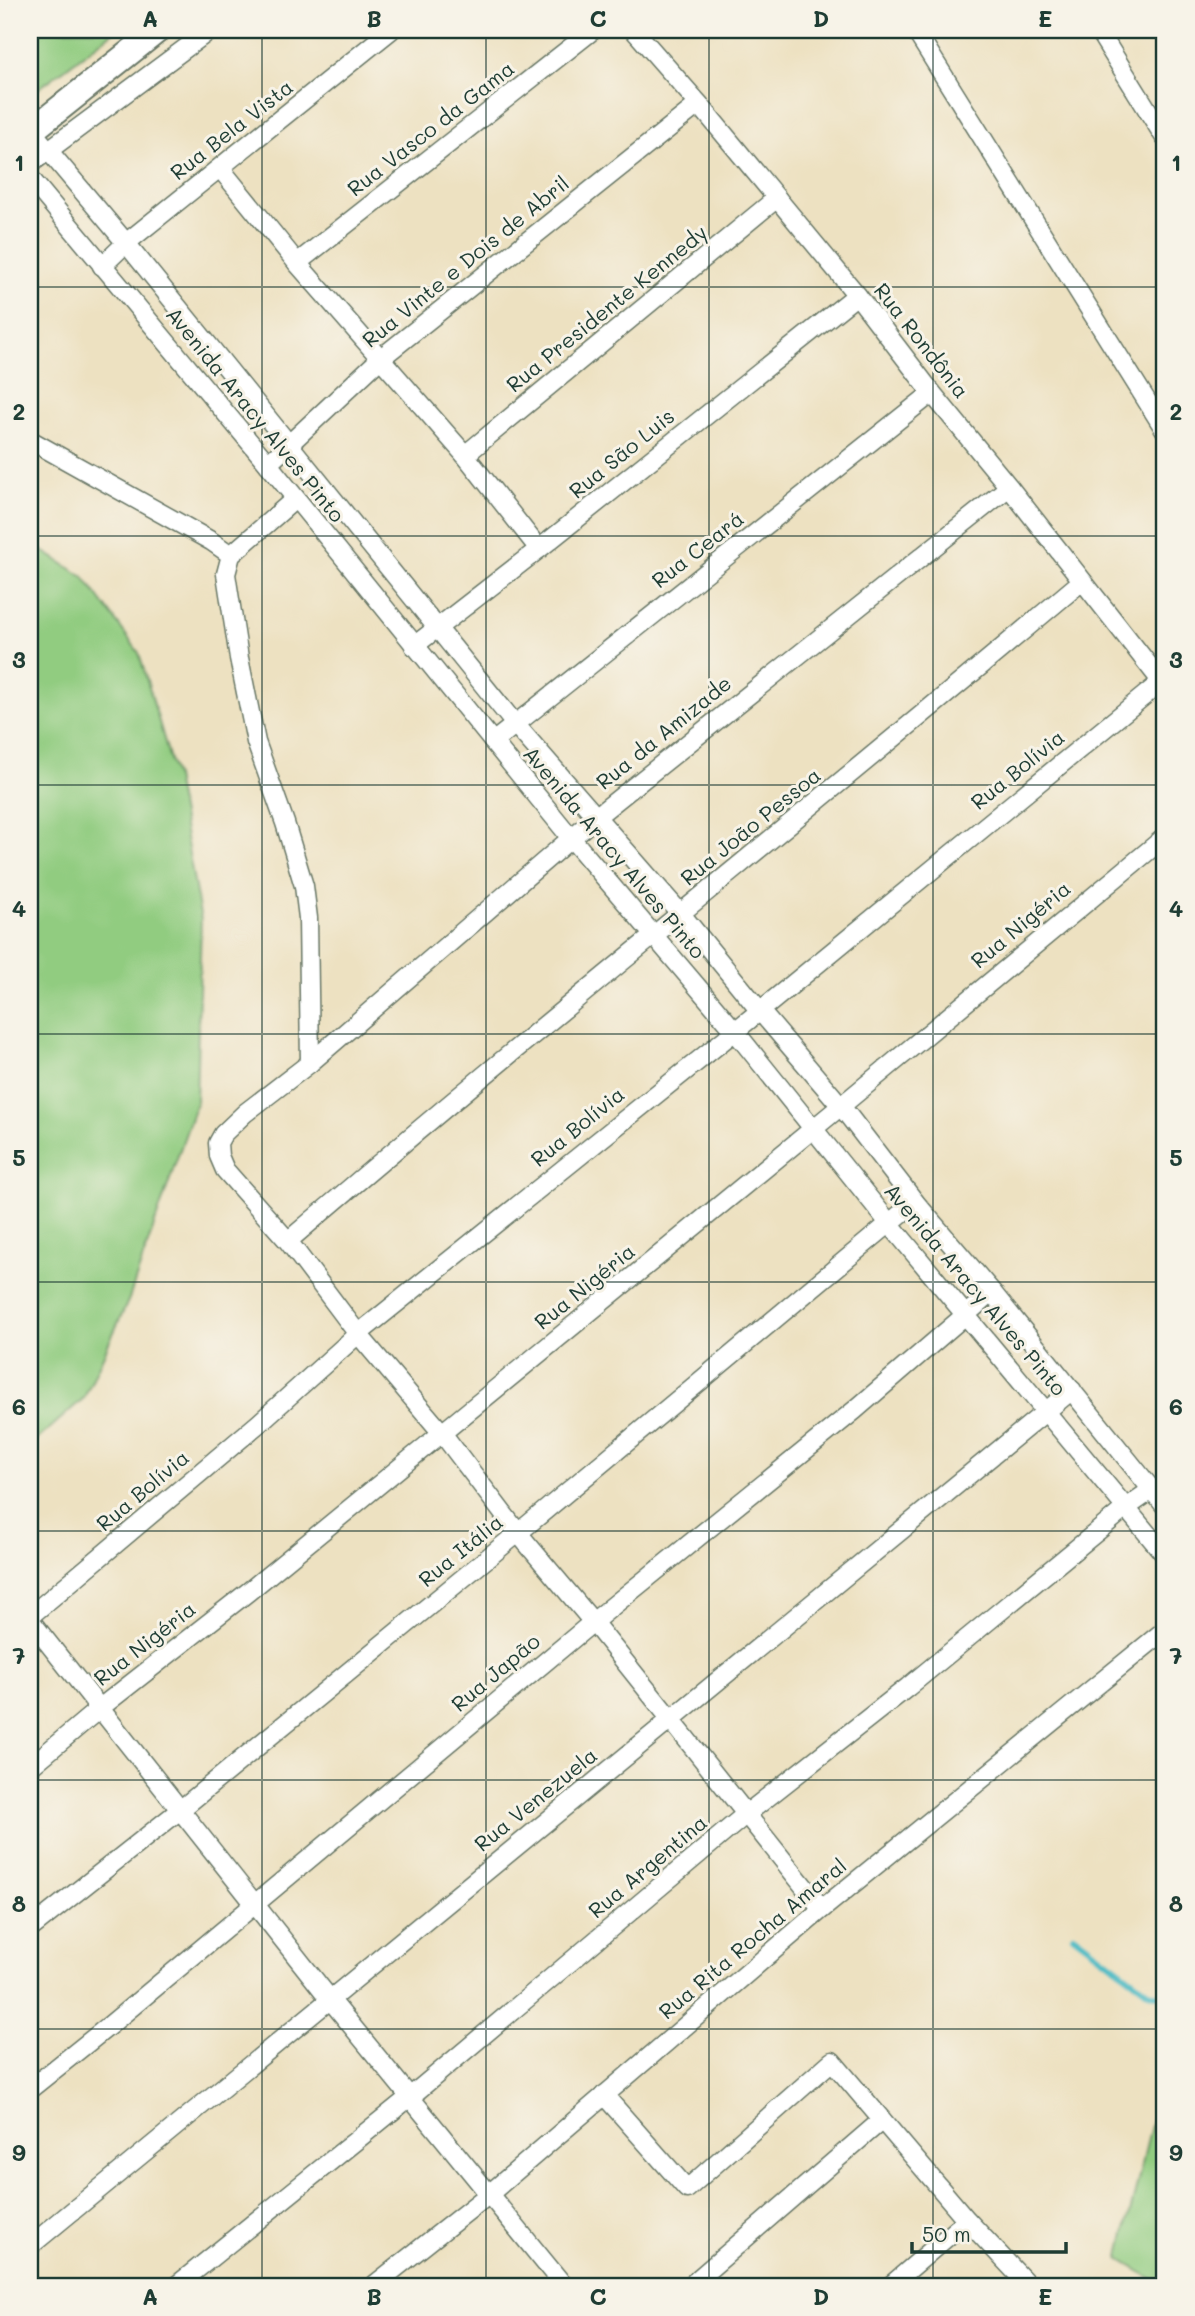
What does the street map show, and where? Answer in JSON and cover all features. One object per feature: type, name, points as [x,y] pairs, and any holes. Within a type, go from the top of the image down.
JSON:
[{"type":"main road","points":[[31,132],[158,30]]},
{"type":"street","points":[[30,164],[210,30]]},
{"type":"street","name":"Rua Bela Vista","points":[[102,266],[126,243],[391,30]]},
{"type":"street","name":"Rua Vasco da Gama","points":[[298,263],[593,30]]},
{"type":"street","name":"Rua Rondônia","points":[[634,30],[857,295],[1163,684]]},
{"type":"street","points":[[915,30],[1165,429]]},
{"type":"street","points":[[1098,30],[1165,138]]},
{"type":"street","name":"Rua Vinte e Dois de Abril","points":[[268,464],[381,358],[699,104]]},
{"type":"street","name":"Avenida Aracy Alves Pinto","points":[[31,132],[49,149],[516,724],[681,914],[841,1106],[915,1202],[992,1292],[1165,1506]]},
{"type":"street","points":[[220,168],[298,263],[465,455],[539,550]]},
{"type":"street","name":"Avenida Aracy Alves Pinto","points":[[30,178],[268,464],[571,838],[734,1030],[889,1223],[1165,1555]]},
{"type":"street","name":"Rua Presidente Kennedy","points":[[465,455],[777,198]]},
{"type":"street","name":"Rua São Luis","points":[[414,646],[539,550],[857,295]]},
{"type":"street","name":"Rua Ceará","points":[[493,742],[932,393]]},
{"type":"street","points":[[30,440],[211,541],[231,555]]},
{"type":"street","name":"Rua da Amizade","points":[[288,1241],[225,1170],[219,1156],[218,1143],[223,1134],[474,924],[597,816],[1009,487]]},
{"type":"street","points":[[295,499],[231,555],[226,574],[256,742],[304,886],[308,918],[310,1063]]},
{"type":"street","name":"Rua João Pessoa","points":[[288,1241],[456,1097],[1082,581]]},
{"type":"street","name":"Rua Bolívia","points":[[30,1618],[358,1334],[1163,684]]},
{"type":"street","name":"Rua Nigéria","points":[[30,1767],[814,1129],[1165,837]]},
{"type":"street","name":"Rua Itália","points":[[30,1928],[180,1810],[518,1534],[915,1202]]},
{"type":"street","points":[[288,1241],[358,1334],[442,1433],[518,1534],[593,1622],[822,1909]]},
{"type":"street","name":"Rua Japão","points":[[30,2089],[593,1622],[844,1419],[992,1292]]},
{"type":"street","name":"Rua Venezuela","points":[[30,2246],[1072,1390]]},
{"type":"street","name":"Rua Argentina","points":[[176,2286],[411,2096],[745,1815],[908,1688],[1127,1507],[1153,1489]]},
{"type":"street","points":[[30,1618],[329,1998],[564,2286]]},
{"type":"street","name":"Rua Rita Rocha Amaral","points":[[373,2286],[488,2195],[822,1909],[1165,1630]]},
{"type":"street","points":[[604,2095],[687,2189],[832,2061],[967,2220],[1028,2286]]},
{"type":"street","points":[[690,2286],[882,2120]]},
{"type":"street","points":[[890,2286],[967,2220]]},
{"type":"green space","points":[[30,30],[116,30],[30,95]]},
{"type":"green space","points":[[30,543],[84,577],[139,653],[175,777],[201,920],[196,1103],[129,1299],[84,1398],[30,1446]]},
{"type":"green space","points":[[1165,2068],[1165,2286],[1164,2286],[1119,2259]]},
{"type":"waterway","points":[[1073,1935],[1149,1992],[1165,1997]]}]
